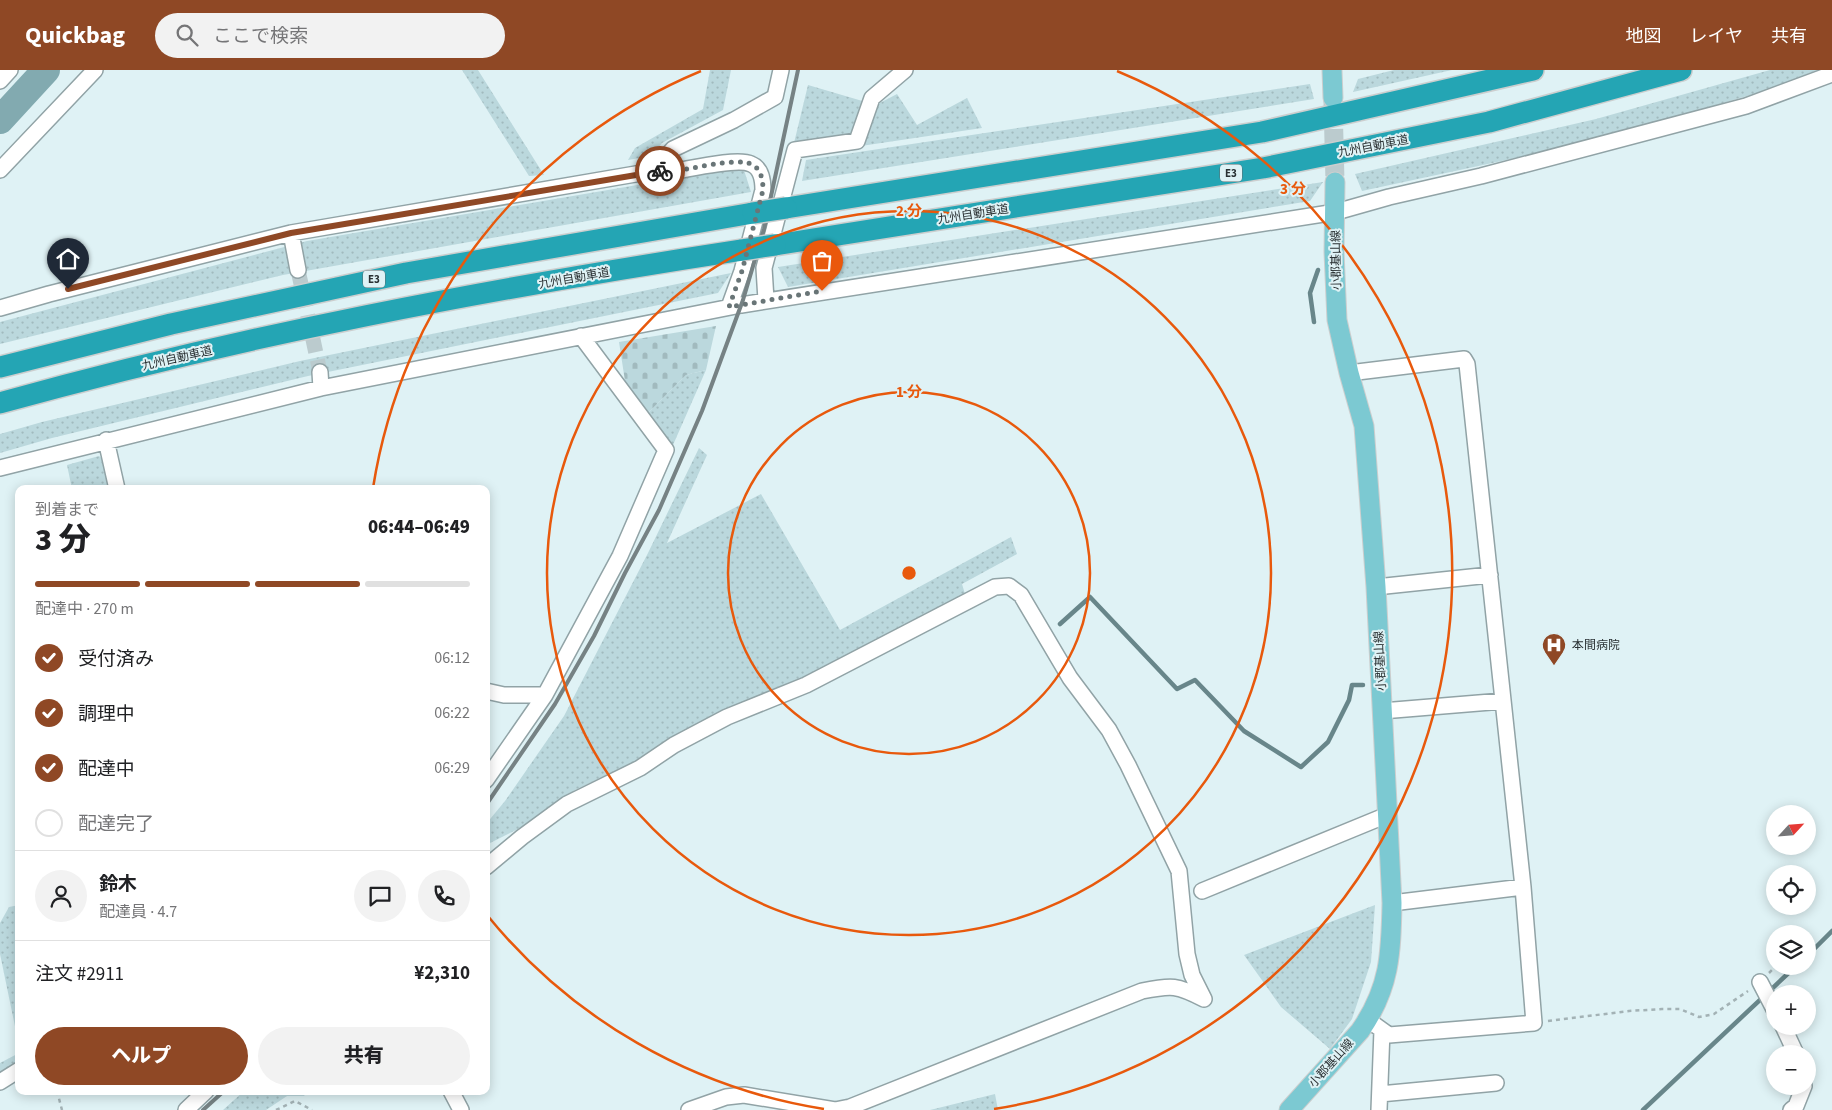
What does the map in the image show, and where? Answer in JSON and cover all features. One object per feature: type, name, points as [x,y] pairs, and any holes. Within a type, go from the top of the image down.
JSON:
[{"type":"highway","name":"E3","points":[[0,367],[171,324],[406,273],[786,208],[1262,132],[1533,70]]},
{"type":"highway","name":"九州自動車道","points":[[0,403],[182,356],[310,328],[645,265],[1263,168],[1489,122],[1681,70]]},
{"type":"main road","points":[[1332,70],[1333,98]]},
{"type":"main road","name":"小郡基山線","points":[[1289,1110],[1360,1032],[1375,1025],[1390,953],[1392,903],[1376,587],[1364,426],[1337,320],[1334,252],[1335,182]]},
{"type":"street","points":[[0,81],[10,70]]},
{"type":"street","points":[[0,170],[95,70]]},
{"type":"street","points":[[659,170],[673,148],[734,120],[775,98],[781,70]]},
{"type":"street","points":[[766,300],[764,268],[795,150],[857,141],[872,98],[905,70]]},
{"type":"street","points":[[0,468],[106,440],[321,388],[729,307],[1336,212],[1389,197],[1490,174],[1746,106],[1832,74]]},
{"type":"street","points":[[0,308],[291,233],[659,170],[670,172],[737,162],[750,163],[759,169],[763,181],[763,190],[742,271],[729,307]]},
{"type":"street","points":[[291,233],[298,270]]},
{"type":"street","points":[[490,774],[545,695],[620,556],[666,450],[581,336]]},
{"type":"street","points":[[1349,373],[1464,359],[1467,364],[1523,887],[1534,1023],[1389,1035],[1375,1025]]},
{"type":"street","points":[[320,372],[321,388]]},
{"type":"street","points":[[106,440],[116,485]]},
{"type":"street","points":[[1376,587],[1490,575]]},
{"type":"street","points":[[490,864],[567,804],[640,768],[674,745],[727,718],[806,686],[995,587],[1009,586],[1020,595],[1070,678],[1109,730],[1179,871],[1192,975],[1204,999],[1183,988],[1164,986],[1142,991],[850,1107],[835,1110],[744,1096],[726,1097],[688,1110]]},
{"type":"street","points":[[490,691],[504,694],[545,695]]},
{"type":"street","points":[[1382,712],[1503,701]]},
{"type":"street","points":[[1202,891],[1387,814]]},
{"type":"street","points":[[1392,903],[1523,887]]},
{"type":"street","points":[[1760,982],[1766,993]]},
{"type":"street","points":[[1375,1025],[1380,1110]]},
{"type":"street","points":[[0,1082],[15,1073]]},
{"type":"street","points":[[1380,1094],[1496,1082]]},
{"type":"street","points":[[186,1110],[202,1095]]},
{"type":"street","points":[[453,1095],[461,1110]]},
{"type":"street","points":[[1791,1110],[1796,1106],[1800,1095]]},
{"type":"path","points":[[1534,1023],[1629,1011],[1662,1009],[1680,1009],[1699,1017],[1714,1014],[1760,982]]},
{"type":"path","points":[[58,1095],[62,1110]]},
{"type":"path","points":[[276,1110],[295,1102],[312,1110]]},
{"type":"green space","points":[[462,70],[478,70],[544,175],[529,176]]},
{"type":"green space","points":[[710,70],[731,70],[723,110],[662,143],[651,156],[628,160],[635,148],[703,109]]},
{"type":"green space","points":[[1394,70],[1452,70],[1353,92],[1358,79]]},
{"type":"green space","points":[[1770,70],[1817,70],[1767,90],[1595,141],[1362,191],[1355,174],[1596,119]]},
{"type":"green space","points":[[1310,84],[1314,99],[802,181],[806,160]]},
{"type":"green space","points":[[808,85],[876,105],[897,94],[917,125],[967,98],[982,128],[861,146],[794,143]]},
{"type":"green space","points":[[743,167],[751,192],[283,275],[0,344],[0,322],[307,241]]},
{"type":"green space","points":[[1323,182],[1310,201],[788,287],[778,267]]},
{"type":"green space","points":[[731,273],[718,293],[308,376],[52,438],[0,453],[0,434],[42,422],[300,361]]},
{"type":"green space","points":[[716,326],[706,370],[686,375],[648,413],[625,381],[619,342]]},
{"type":"green space","points":[[706,370],[673,445],[648,413],[686,375]]},
{"type":"green space","points":[[699,448],[707,455],[667,543],[761,494],[840,630],[1011,537],[1017,554],[962,584],[965,594],[805,678],[711,717],[638,760],[575,790],[532,822],[490,843],[490,819],[505,801],[564,716],[648,553]]},
{"type":"green space","points":[[99,456],[105,461],[110,485],[71,485],[67,465]]},
{"type":"green space","points":[[1375,905],[1371,962],[1352,1019],[1330,1049],[1281,1007],[1244,955]]},
{"type":"green space","points":[[15,906],[15,1026],[0,954],[0,923],[9,907]]},
{"type":"green space","points":[[15,1055],[15,1065],[0,1073],[0,1063]]},
{"type":"green space","points":[[995,1094],[998,1110],[930,1110]]},
{"type":"green space","points":[[240,1095],[305,1096],[287,1096],[266,1110],[223,1110]]},
{"type":"waterway","points":[[0,120],[46,70]]},
{"type":"waterway","points":[[1314,322],[1310,293],[1318,270]]},
{"type":"waterway","points":[[1060,624],[1090,597],[1177,689],[1195,680],[1244,731],[1301,767],[1328,742],[1349,700],[1352,685],[1363,685]]},
{"type":"waterway","points":[[1816,947],[1832,931]]},
{"type":"waterway","points":[[1643,1110],[1786,975]]},
{"type":"tunnel","points":[[1333,101],[1335,182]]},
{"type":"tunnel","points":[[298,270],[320,372]]},
{"type":"railway","points":[[490,799],[555,704],[594,636],[659,510],[702,411],[743,300],[764,229],[798,70]]},
{"type":"railway","points":[[203,1110],[220,1095]]},
{"type":"way so far","points":[[660,171],[670,172],[737,162],[750,163],[759,169],[763,181],[763,190],[742,271],[729,307],[822,291]]},
{"type":"place","name":"本間病院","points":[[1554,666]]},
{"type":"route","points":[[68,289],[291,233],[660,171]]}]
